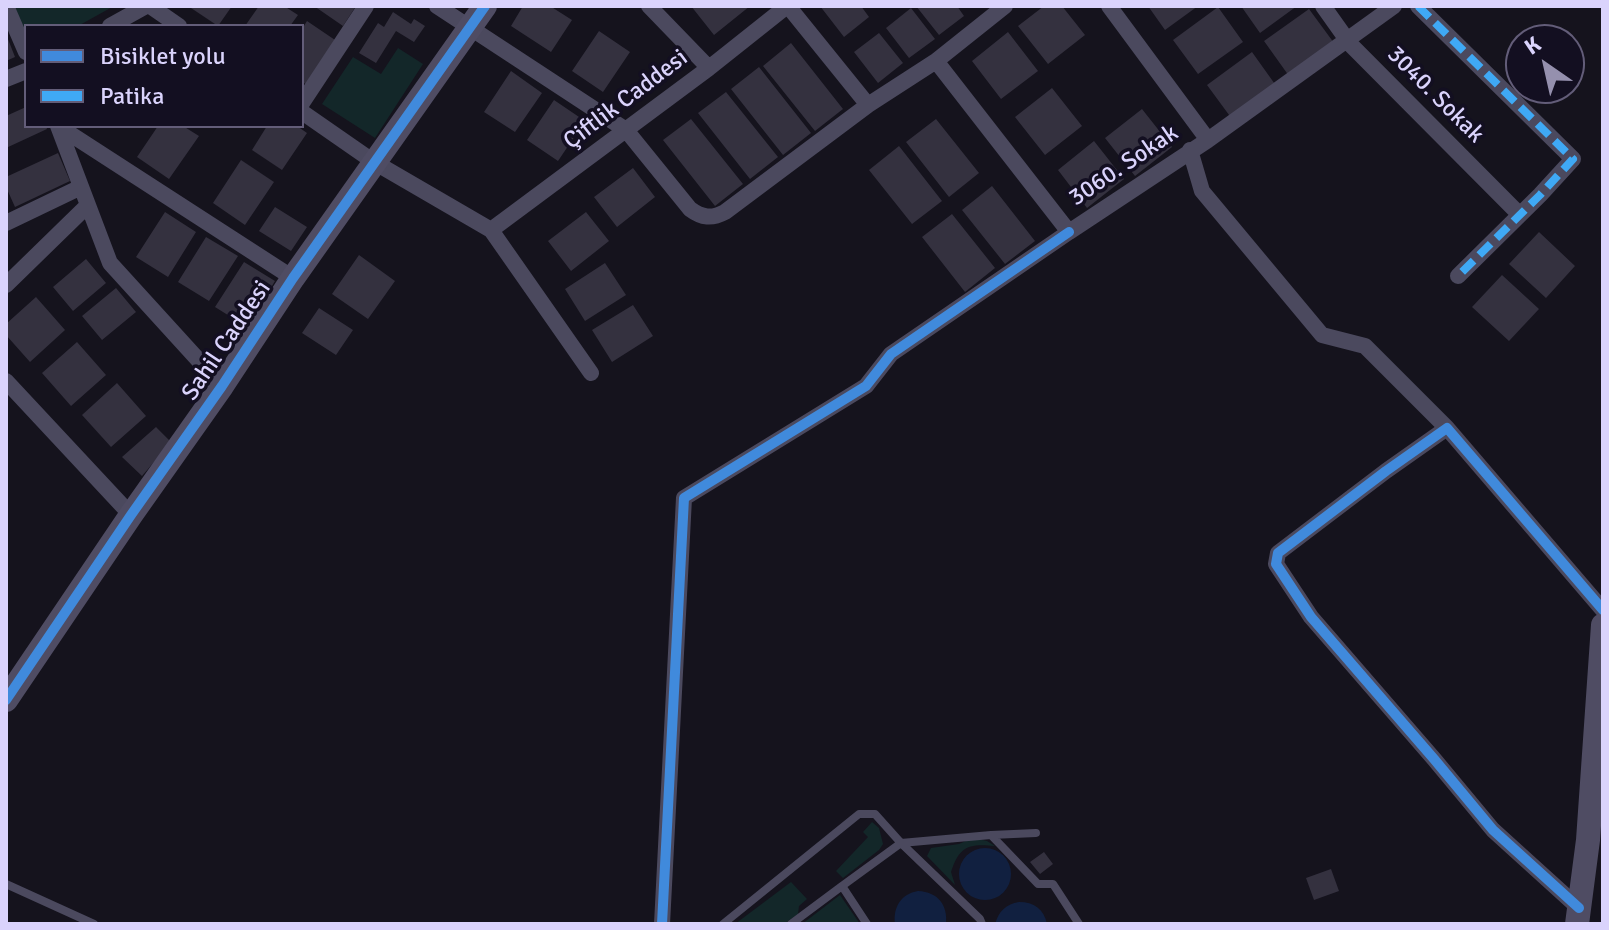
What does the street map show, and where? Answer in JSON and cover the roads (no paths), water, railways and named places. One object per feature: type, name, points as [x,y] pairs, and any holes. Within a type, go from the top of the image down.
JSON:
[{"type":"street","points":[[6,6],[24,47]]},
{"type":"street","points":[[114,24],[148,6],[176,24]]},
{"type":"street","points":[[304,100],[366,6]]},
{"type":"street","points":[[437,6],[626,130],[690,209],[709,217],[725,212],[868,105],[936,61],[1005,6]]},
{"type":"street","name":"Sahil Caddesi","points":[[6,700],[293,278],[485,6]]},
{"type":"street","points":[[649,6],[709,68]]},
{"type":"street","points":[[788,6],[868,105]]},
{"type":"street","name":"Çiftlik Caddesi","points":[[491,230],[788,6]]},
{"type":"street","name":"3060. Sokak","points":[[936,61],[1069,232],[1208,140],[1109,6]]},
{"type":"street","name":"3040. Sokak","points":[[1323,6],[1347,39],[1519,214]]},
{"type":"street","points":[[1208,140],[1394,6]]},
{"type":"street","points":[[1418,6],[1573,159],[1458,276]]},
{"type":"street","points":[[304,113],[374,162],[491,230],[591,373]]},
{"type":"street","points":[[59,128],[110,263],[222,386]]},
{"type":"street","points":[[61,128],[293,278]]},
{"type":"street","points":[[1190,150],[1202,191],[1322,335],[1365,346],[1447,428],[1603,610]]},
{"type":"street","points":[[6,223],[81,187]]},
{"type":"street","points":[[6,285],[88,205]]},
{"type":"street","points":[[662,924],[684,498],[866,386],[891,354],[1069,232]]},
{"type":"street","points":[[6,381],[131,515]]},
{"type":"street","points":[[1447,428],[1278,553],[1276,564],[1311,617],[1493,830],[1594,919]]},
{"type":"street","points":[[1594,919],[1588,840],[1603,625]]},
{"type":"lane","points":[[723,924],[859,814],[875,814],[982,924]]},
{"type":"lane","points":[[791,924],[901,843],[1036,833]]},
{"type":"lane","points":[[991,835],[1038,884],[1053,884],[1079,924]]},
{"type":"lane","points":[[6,884],[94,924]]},
{"type":"lane","points":[[842,886],[867,924]]},
{"type":"water","points":[[985,848],[1004,855],[1011,874],[1004,893],[985,900],[966,893],[959,874],[966,855]]},
{"type":"water","points":[[918,891],[931,894],[940,901],[946,924],[895,924],[899,902]]},
{"type":"water","points":[[1019,902],[1038,907],[1047,924],[995,924],[1004,909]]}]
